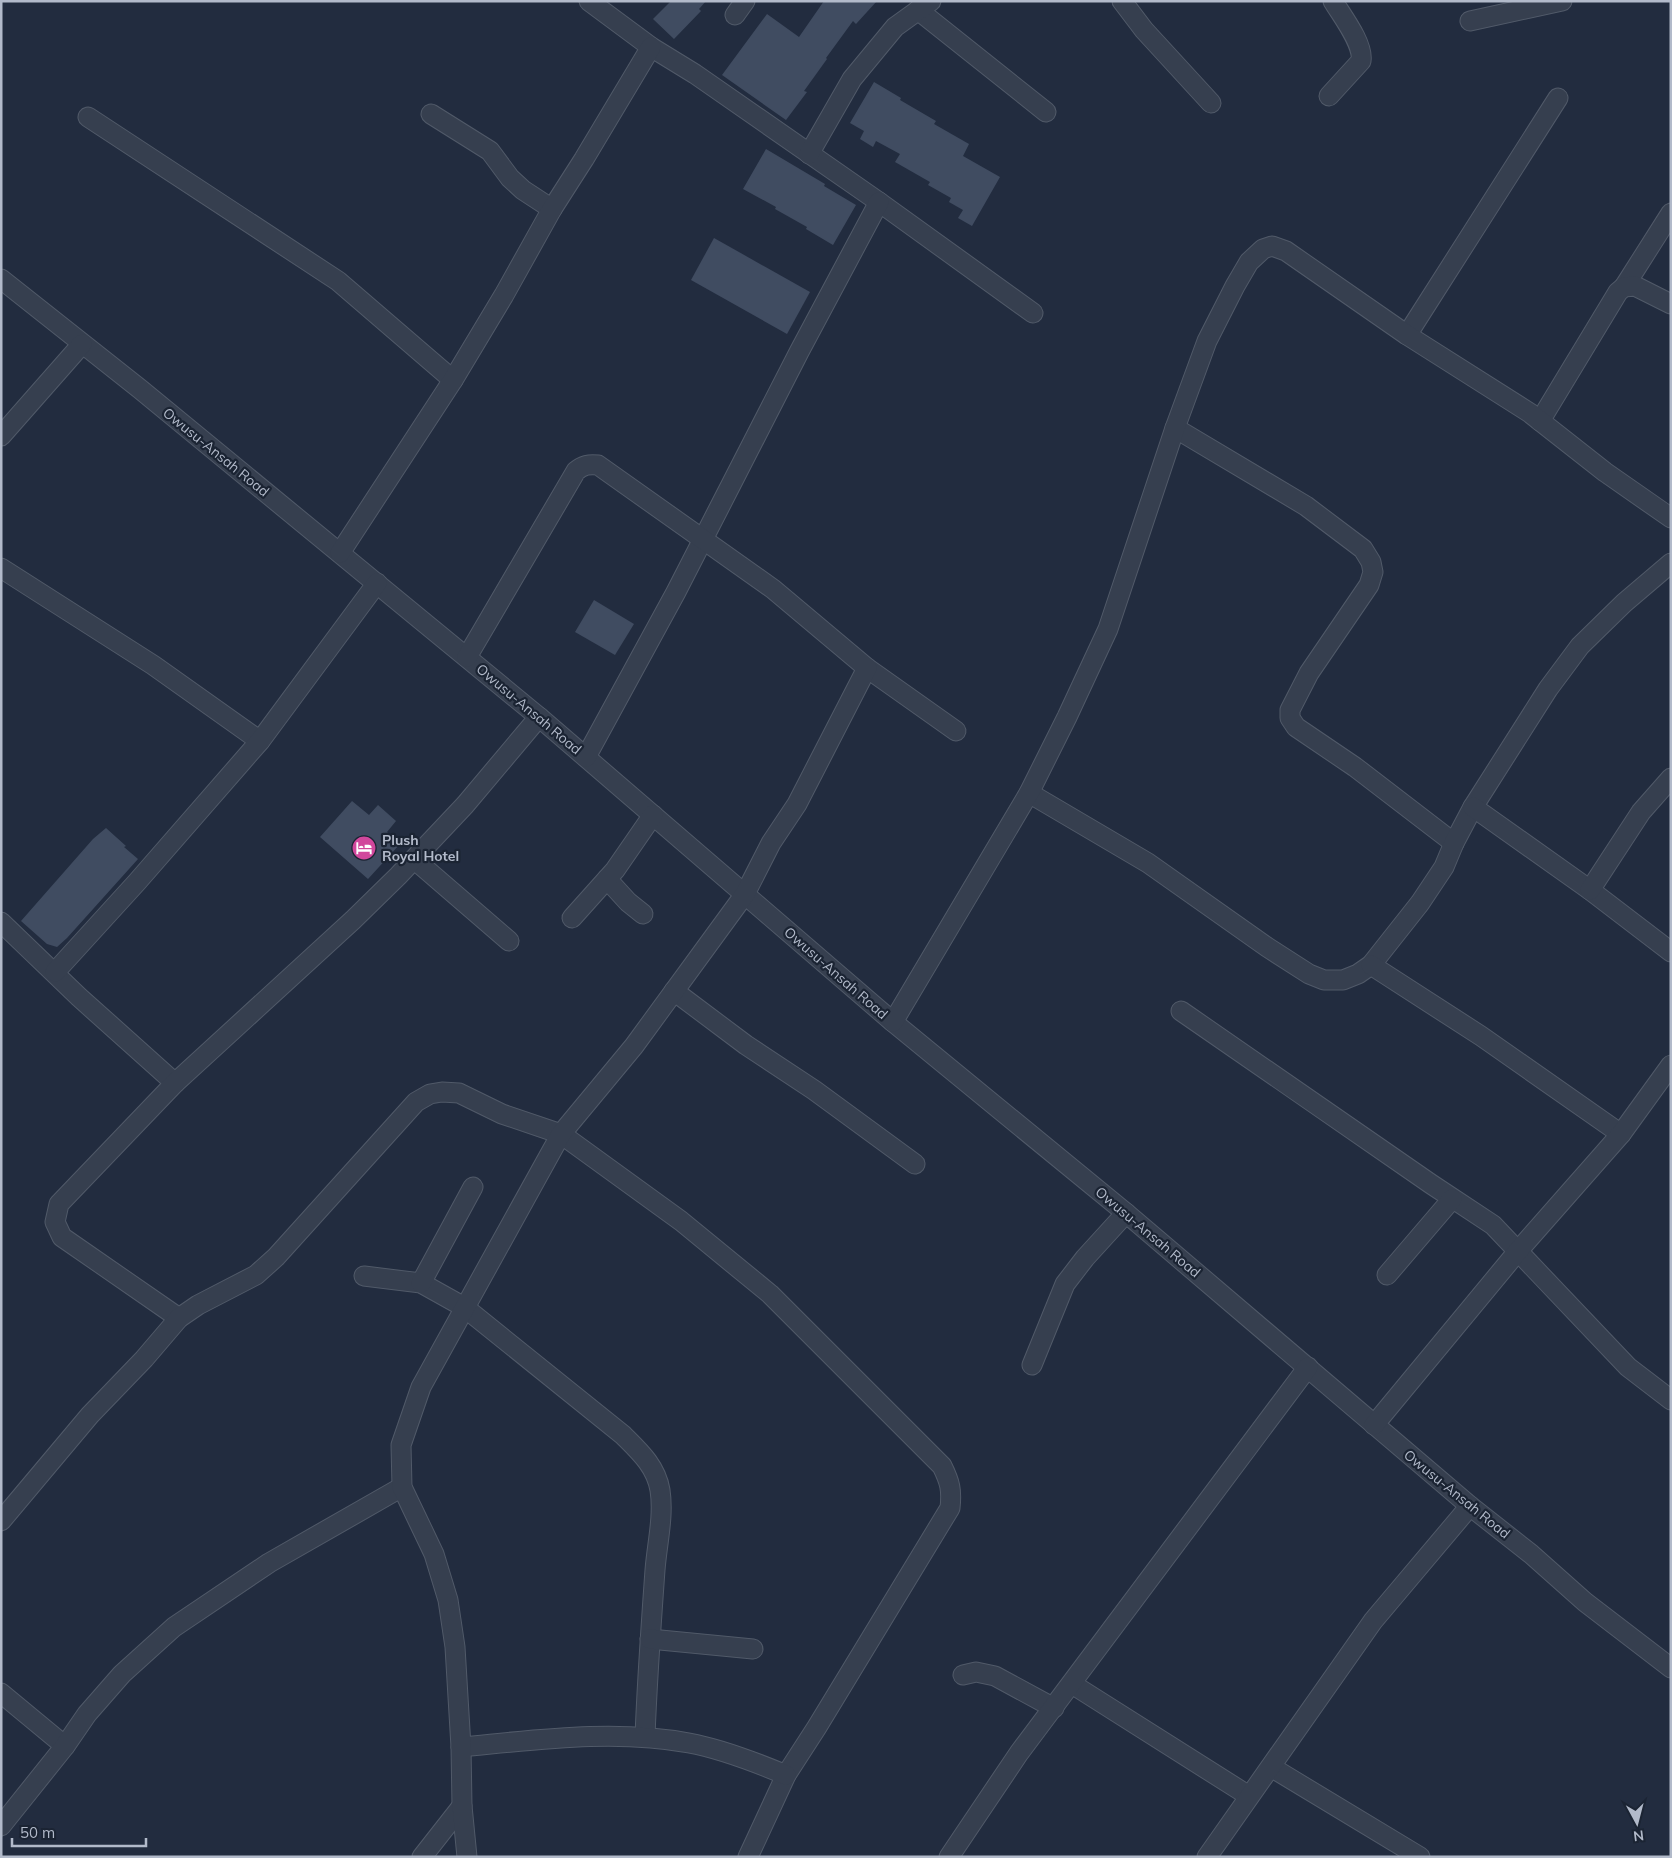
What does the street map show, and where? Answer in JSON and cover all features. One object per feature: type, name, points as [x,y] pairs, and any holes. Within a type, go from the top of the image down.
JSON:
[{"type":"street","points":[[589,1],[651,46],[695,74],[878,202],[1033,314]]},
{"type":"street","points":[[1122,1],[1144,30],[1211,103]]},
{"type":"street","points":[[1329,96],[1361,61],[1362,54],[1333,1]]},
{"type":"street","points":[[1470,21],[1562,1]]},
{"type":"street","points":[[809,154],[852,79],[895,27],[925,6],[1046,112]]},
{"type":"street","points":[[340,553],[453,380],[504,295],[552,209],[651,46]]},
{"type":"street","points":[[1407,335],[1558,98]]},
{"type":"street","points":[[431,114],[490,151],[510,178],[523,190],[552,209]]},
{"type":"street","points":[[88,117],[338,281],[453,380]]},
{"type":"street","points":[[586,757],[704,538],[798,352],[878,202]]},
{"type":"street","points":[[1540,420],[1618,292],[1624,287],[1671,213]]},
{"type":"street","points":[[893,1022],[1029,793],[1108,629],[1175,428],[1207,341],[1244,270],[1249,262],[1263,249],[1272,246],[1286,252],[1407,335],[1540,420],[1605,472],[1671,518]]},
{"type":"street","name":"Owusu-Ansah Road","points":[[1,279],[140,389],[467,657],[893,1022],[1126,1212],[1374,1425],[1470,1506],[1531,1554],[1585,1602],[1671,1668]]},
{"type":"street","points":[[1624,287],[1635,286],[1671,304]]},
{"type":"street","points":[[1,436],[82,344]]},
{"type":"street","points":[[1175,428],[1306,506],[1363,549],[1373,572],[1369,584],[1309,673],[1290,710],[1290,718],[1296,727],[1355,767],[1454,843]]},
{"type":"street","points":[[467,657],[576,471],[582,466],[598,465],[704,538],[773,589],[867,668],[956,731]]},
{"type":"street","points":[[1029,793],[1148,863],[1266,947],[1309,974],[1324,980],[1343,980],[1358,974],[1371,965],[1430,889],[1444,867],[1473,807],[1548,689],[1580,646],[1624,603],[1671,563]]},
{"type":"street","points":[[1,568],[152,665],[260,741]]},
{"type":"street","points":[[55,972],[137,882],[260,741],[377,583]]},
{"type":"street","points":[[467,1857],[462,1806],[461,1746],[455,1647],[448,1600],[434,1554],[402,1487],[401,1446],[406,1426],[421,1387],[561,1134],[634,1046],[745,894],[771,843],[797,804],[867,668]]},
{"type":"street","points":[[179,1318],[62,1237],[55,1222],[59,1204],[175,1083],[353,920],[414,859],[465,805],[539,717]]},
{"type":"street","points":[[1590,890],[1641,812],[1671,778]]},
{"type":"street","points":[[1473,807],[1590,890],[1671,952]]},
{"type":"street","points":[[572,918],[615,870],[653,815]]},
{"type":"street","points":[[414,859],[509,941]]},
{"type":"street","points":[[607,879],[628,902],[643,914]]},
{"type":"street","points":[[1,922],[79,997],[175,1083]]},
{"type":"street","points":[[1371,965],[1481,1036],[1621,1134]]},
{"type":"street","points":[[674,991],[746,1045],[814,1090],[915,1164]]},
{"type":"street","points":[[1181,1011],[1452,1199],[1494,1225],[1628,1367],[1669,1396]]},
{"type":"street","points":[[1374,1425],[1518,1252],[1621,1134],[1671,1065]]},
{"type":"street","points":[[1,1521],[8,1499],[144,1359],[179,1318],[198,1305],[256,1275],[276,1257],[416,1102],[430,1094],[442,1092],[459,1093],[502,1114],[561,1134],[681,1221],[770,1294],[942,1466],[952,1491],[950,1508],[786,1775],[748,1857]]},
{"type":"street","points":[[421,1283],[473,1188]]},
{"type":"street","points":[[1387,1276],[1452,1199]]},
{"type":"street","points":[[1032,1365],[1065,1284],[1085,1258],[1126,1212]]},
{"type":"street","points":[[364,1276],[421,1283],[464,1307],[622,1435],[643,1454],[654,1472],[660,1489],[661,1511],[650,1639],[645,1737]]},
{"type":"street","points":[[949,1857],[1020,1753],[1308,1367]]},
{"type":"street","points":[[1,1826],[66,1746],[87,1714],[122,1674],[174,1627],[269,1563],[402,1487]]},
{"type":"street","points":[[1207,1857],[1373,1621],[1470,1506]]},
{"type":"street","points":[[650,1639],[753,1649]]},
{"type":"street","points":[[963,1675],[976,1672],[994,1676],[1054,1708]]},
{"type":"street","points":[[1072,1684],[1249,1796]]},
{"type":"street","points":[[1,1693],[66,1746]]},
{"type":"street","points":[[461,1746],[557,1739],[620,1736],[645,1737],[690,1743],[749,1760],[786,1775]]},
{"type":"street","points":[[1271,1767],[1420,1857]]},
{"type":"street","points":[[422,1857],[462,1806]]},
{"type":"building","points":[[671,1],[706,1],[699,9],[701,11],[674,39],[653,19]]},
{"type":"building","points":[[824,1],[877,1],[856,24],[853,21],[804,91],[807,92],[786,120],[722,75],[767,14],[799,37]]},
{"type":"building","points":[[874,82],[936,121],[934,124],[969,144],[963,156],[1000,177],[972,226],[958,218],[963,210],[949,202],[951,198],[928,185],[930,182],[895,162],[900,154],[876,141],[873,147],[860,139],[864,131],[850,123]]},
{"type":"building","points":[[766,149],[856,205],[833,245],[806,229],[807,227],[775,209],[776,207],[743,189]]},
{"type":"building","points":[[714,238],[810,292],[787,334],[691,280]]},
{"type":"building","points":[[594,600],[634,624],[615,655],[575,632]]},
{"type":"building","points":[[352,801],[369,815],[378,805],[396,821],[387,832],[400,844],[368,879],[320,837]]},
{"type":"building","points":[[106,828],[138,859],[67,938],[57,947],[47,944],[21,921],[93,839]]},
{"type":"place","name":"Plush Royal Hotel","points":[[364,848]]}]
